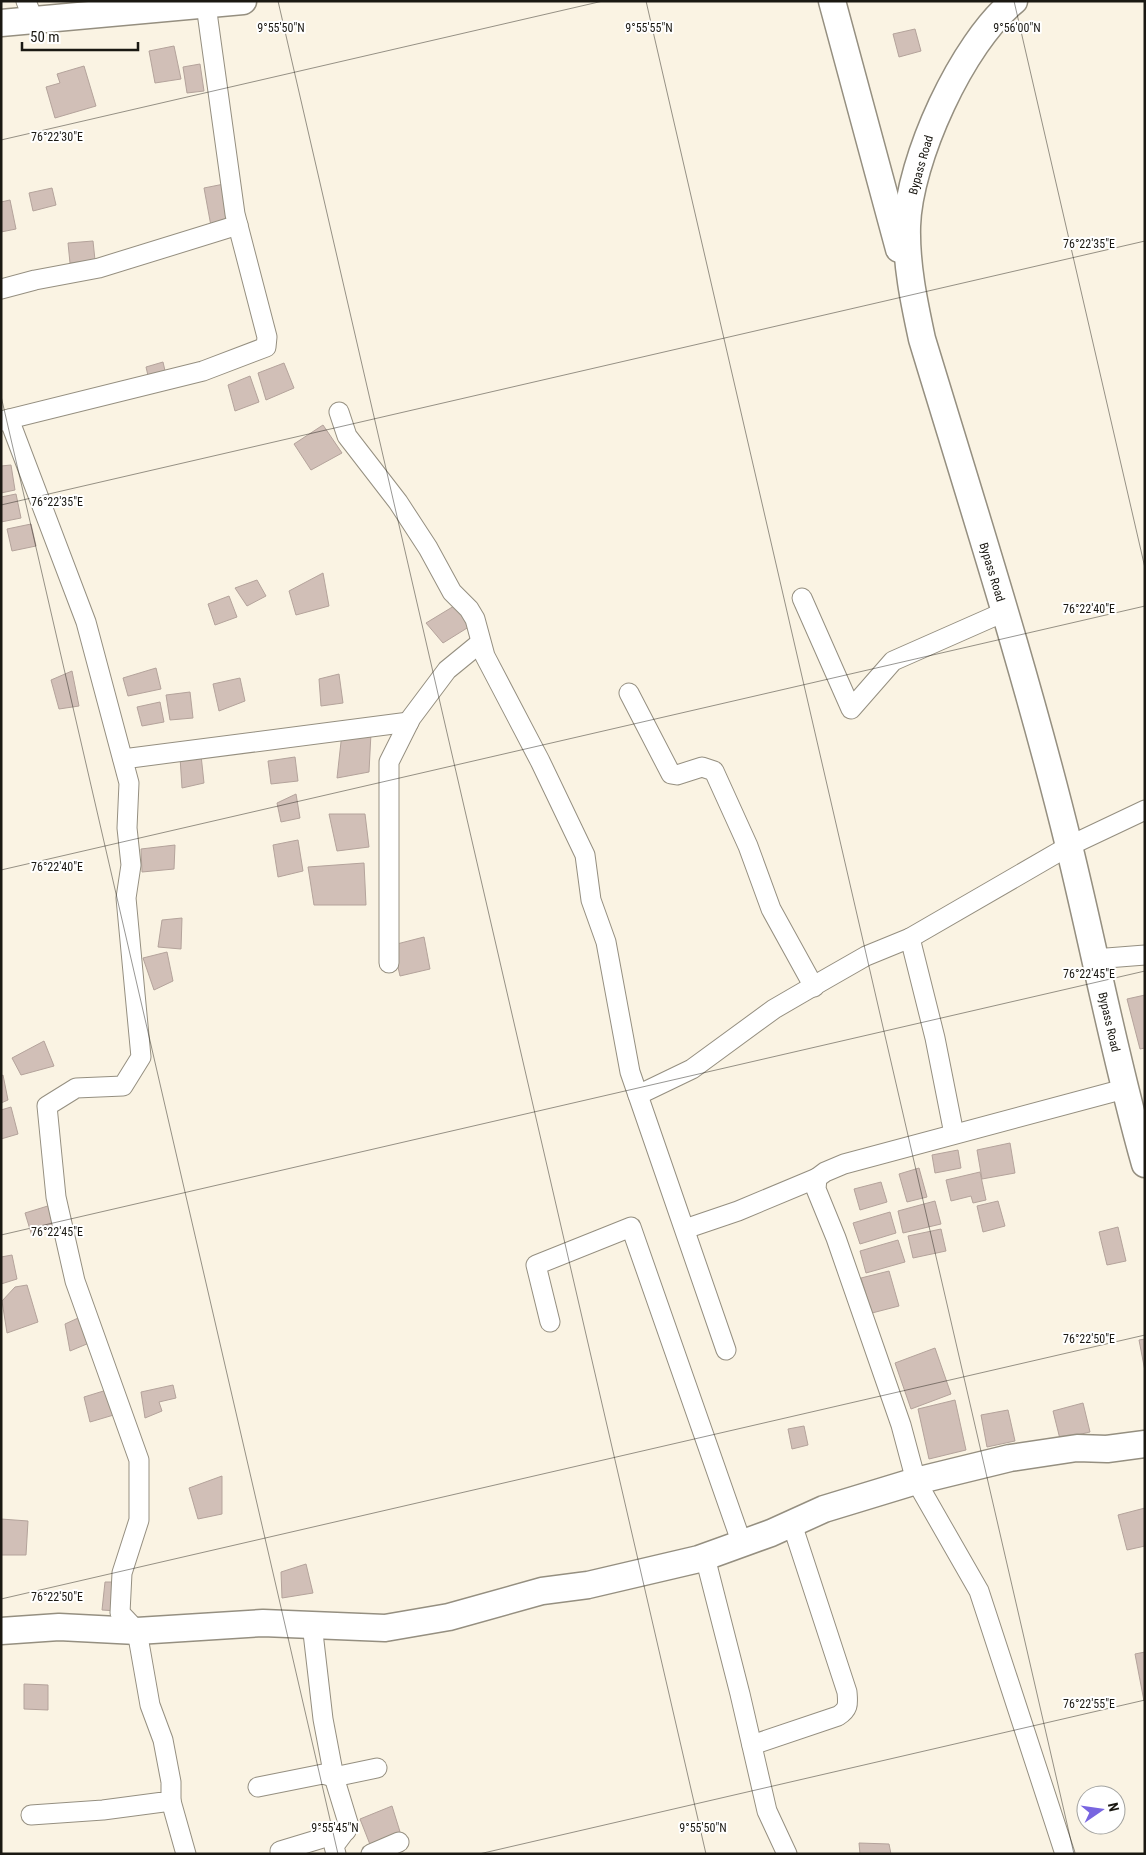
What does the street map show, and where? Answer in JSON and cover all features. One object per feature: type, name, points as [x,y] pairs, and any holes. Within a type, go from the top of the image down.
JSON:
[{"type":"main road","points":[[1,22],[29,10],[206,5],[243,1]]},
{"type":"main road","points":[[832,1],[913,298]]},
{"type":"main road","name":"Bypass Road","points":[[1014,1],[974,46],[944,101],[926,143],[912,192],[907,225],[913,298],[925,348],[1004,612],[1069,846],[1124,1089],[1145,1164]]},
{"type":"main road","points":[[1,1630],[59,1627],[137,1631],[263,1622],[385,1628],[449,1617],[542,1591],[597,1583],[705,1557],[792,1524],[824,1509],[916,1481],[1010,1458],[1077,1448],[1108,1449],[1145,1444]]},
{"type":"street","points":[[186,1854],[172,1801],[171,1782],[163,1740],[150,1705],[137,1631],[120,1613],[122,1573],[139,1520],[138,1460],[75,1281],[56,1197],[47,1106],[76,1088],[123,1086],[141,1057],[126,898],[131,865],[127,828],[129,783],[86,622],[5,420],[202,371],[266,347],[267,336],[238,226],[206,5]]},
{"type":"street","points":[[1,289],[35,280],[99,268],[238,226]]},
{"type":"street","points":[[339,412],[347,436],[398,502],[428,548],[452,592],[469,608],[475,619],[484,656],[540,761],[585,855],[591,900],[606,942],[630,1072],[726,1350]]},
{"type":"street","points":[[802,598],[851,709],[894,661],[1004,612]]},
{"type":"street","points":[[389,963],[389,762],[409,722],[447,670],[480,643]]},
{"type":"street","points":[[629,693],[671,774],[677,776],[702,767],[714,772],[748,846],[771,909],[814,988]]},
{"type":"street","points":[[123,759],[409,722]]},
{"type":"street","points":[[638,1095],[692,1069],[774,1009],[814,988],[866,956],[910,938],[1069,846],[1145,810]]},
{"type":"street","points":[[910,938],[935,1038],[954,1134]]},
{"type":"street","points":[[1094,959],[1145,955]]},
{"type":"street","points":[[685,1229],[738,1211],[818,1178],[825,1172],[844,1164],[1124,1089]]},
{"type":"street","points":[[818,1178],[816,1188],[836,1238],[901,1425],[916,1481],[979,1591],[1065,1854]]},
{"type":"street","points":[[550,1322],[536,1265],[631,1227],[742,1544]]},
{"type":"street","points":[[752,1745],[838,1716],[849,1705],[847,1692],[792,1524]]},
{"type":"street","points":[[705,1557],[767,1811],[787,1854]]},
{"type":"street","points":[[312,1624],[316,1673],[334,1777],[349,1826],[334,1846],[336,1854]]},
{"type":"street","points":[[258,1787],[323,1774],[334,1777],[377,1768]]},
{"type":"street","points":[[31,1815],[103,1810],[172,1801]]},
{"type":"street","points":[[280,1851],[346,1831]]},
{"type":"street","points":[[371,1854],[399,1842]]},
{"type":"building","points":[[915,29],[921,51],[899,57],[893,34]]},
{"type":"building","points":[[174,46],[181,79],[155,83],[149,51]]},
{"type":"building","points":[[200,64],[204,91],[187,93],[183,67]]},
{"type":"building","points":[[84,66],[96,106],[55,118],[46,87],[60,83],[57,74]]},
{"type":"building","points":[[224,184],[231,222],[211,226],[204,188]]},
{"type":"building","points":[[52,188],[56,205],[33,211],[29,193]]},
{"type":"building","points":[[10,200],[16,229],[1,232],[1,202]]},
{"type":"building","points":[[93,241],[95,260],[70,263],[68,243]]},
{"type":"building","points":[[163,362],[166,375],[149,380],[146,367]]},
{"type":"building","points":[[284,363],[294,388],[266,400],[258,373]]},
{"type":"building","points":[[250,376],[259,402],[235,411],[228,385]]},
{"type":"building","points":[[323,425],[342,453],[311,470],[294,444]]},
{"type":"building","points":[[11,465],[15,490],[1,493],[1,466]]},
{"type":"building","points":[[16,494],[21,518],[1,522],[1,497]]},
{"type":"building","points":[[31,524],[36,546],[12,551],[7,529]]},
{"type":"building","points":[[323,573],[329,606],[296,615],[289,591]]},
{"type":"building","points":[[257,580],[266,596],[247,606],[235,588]]},
{"type":"building","points":[[229,596],[237,617],[215,625],[208,604]]},
{"type":"building","points":[[459,603],[472,625],[443,643],[426,623]]},
{"type":"building","points":[[156,668],[161,689],[128,696],[123,678]]},
{"type":"building","points":[[72,671],[79,706],[59,709],[51,680]]},
{"type":"building","points":[[339,674],[343,703],[321,706],[319,679]]},
{"type":"building","points":[[240,678],[245,701],[219,711],[213,684]]},
{"type":"building","points":[[190,692],[193,718],[170,720],[166,695]]},
{"type":"building","points":[[160,702],[164,722],[142,726],[137,707]]},
{"type":"building","points":[[342,733],[371,733],[369,772],[337,778]]},
{"type":"building","points":[[201,755],[204,783],[182,788],[180,757]]},
{"type":"building","points":[[295,757],[298,781],[271,784],[268,761]]},
{"type":"building","points":[[296,794],[300,818],[281,822],[277,803]]},
{"type":"building","points":[[329,814],[365,814],[369,847],[337,851]]},
{"type":"building","points":[[298,840],[303,871],[278,877],[273,845]]},
{"type":"building","points":[[175,845],[174,869],[142,872],[141,849]]},
{"type":"building","points":[[364,863],[366,905],[314,905],[308,867]]},
{"type":"building","points":[[182,918],[181,949],[158,947],[162,920]]},
{"type":"building","points":[[424,937],[430,969],[400,976],[393,945]]},
{"type":"building","points":[[167,952],[173,981],[154,990],[143,958]]},
{"type":"building","points":[[1145,995],[1145,1048],[1140,1049],[1127,999]]},
{"type":"building","points":[[44,1041],[54,1066],[21,1075],[12,1058]]},
{"type":"building","points":[[3,1075],[8,1100],[1,1103],[1,1076]]},
{"type":"building","points":[[11,1107],[18,1134],[1,1139],[1,1110]]},
{"type":"building","points":[[1010,1143],[1015,1173],[982,1179],[977,1150]]},
{"type":"building","points":[[958,1150],[961,1168],[935,1173],[932,1155]]},
{"type":"building","points":[[919,1168],[927,1197],[907,1202],[899,1174]]},
{"type":"building","points":[[980,1172],[986,1200],[973,1203],[971,1196],[951,1201],[946,1180]]},
{"type":"building","points":[[881,1182],[887,1202],[860,1210],[854,1189]]},
{"type":"building","points":[[935,1201],[941,1224],[903,1233],[898,1211]]},
{"type":"building","points":[[998,1201],[1005,1226],[983,1232],[977,1206]]},
{"type":"building","points":[[51,1205],[55,1227],[32,1236],[25,1213]]},
{"type":"building","points":[[890,1212],[896,1233],[860,1244],[853,1223]]},
{"type":"building","points":[[1118,1227],[1126,1261],[1107,1265],[1099,1232]]},
{"type":"building","points":[[941,1229],[946,1251],[913,1258],[908,1236]]},
{"type":"building","points":[[898,1240],[905,1262],[866,1273],[860,1251]]},
{"type":"building","points":[[12,1255],[17,1279],[1,1284],[1,1257]]},
{"type":"building","points":[[889,1271],[899,1306],[872,1313],[861,1278]]},
{"type":"building","points":[[27,1285],[38,1322],[7,1333],[2,1301],[15,1287]]},
{"type":"building","points":[[87,1314],[94,1341],[70,1351],[65,1324]]},
{"type":"building","points":[[1145,1339],[1145,1371],[1139,1340]]},
{"type":"building","points":[[935,1348],[951,1394],[911,1409],[895,1363]]},
{"type":"building","points":[[173,1385],[176,1398],[159,1402],[162,1411],[145,1418],[141,1392]]},
{"type":"building","points":[[110,1389],[117,1414],[90,1422],[84,1397]]},
{"type":"building","points":[[955,1400],[966,1450],[929,1459],[918,1409]]},
{"type":"building","points":[[1083,1403],[1090,1432],[1060,1439],[1053,1411]]},
{"type":"building","points":[[1008,1410],[1015,1441],[987,1447],[981,1415]]},
{"type":"building","points":[[804,1426],[808,1445],[792,1449],[788,1429]]},
{"type":"building","points":[[222,1476],[222,1514],[198,1519],[189,1488]]},
{"type":"building","points":[[1145,1508],[1145,1546],[1127,1550],[1118,1515]]},
{"type":"building","points":[[1,1519],[28,1521],[26,1555],[1,1555]]},
{"type":"building","points":[[306,1564],[313,1593],[282,1598],[281,1572]]},
{"type":"building","points":[[105,1582],[119,1582],[118,1611],[102,1610]]},
{"type":"building","points":[[1145,1652],[1145,1701],[1144,1701],[1135,1654]]},
{"type":"building","points":[[24,1684],[48,1685],[48,1710],[24,1709]]},
{"type":"building","points":[[392,1806],[401,1835],[371,1847],[360,1819]]},
{"type":"building","points":[[859,1843],[889,1844],[891,1854],[860,1854]]}]
